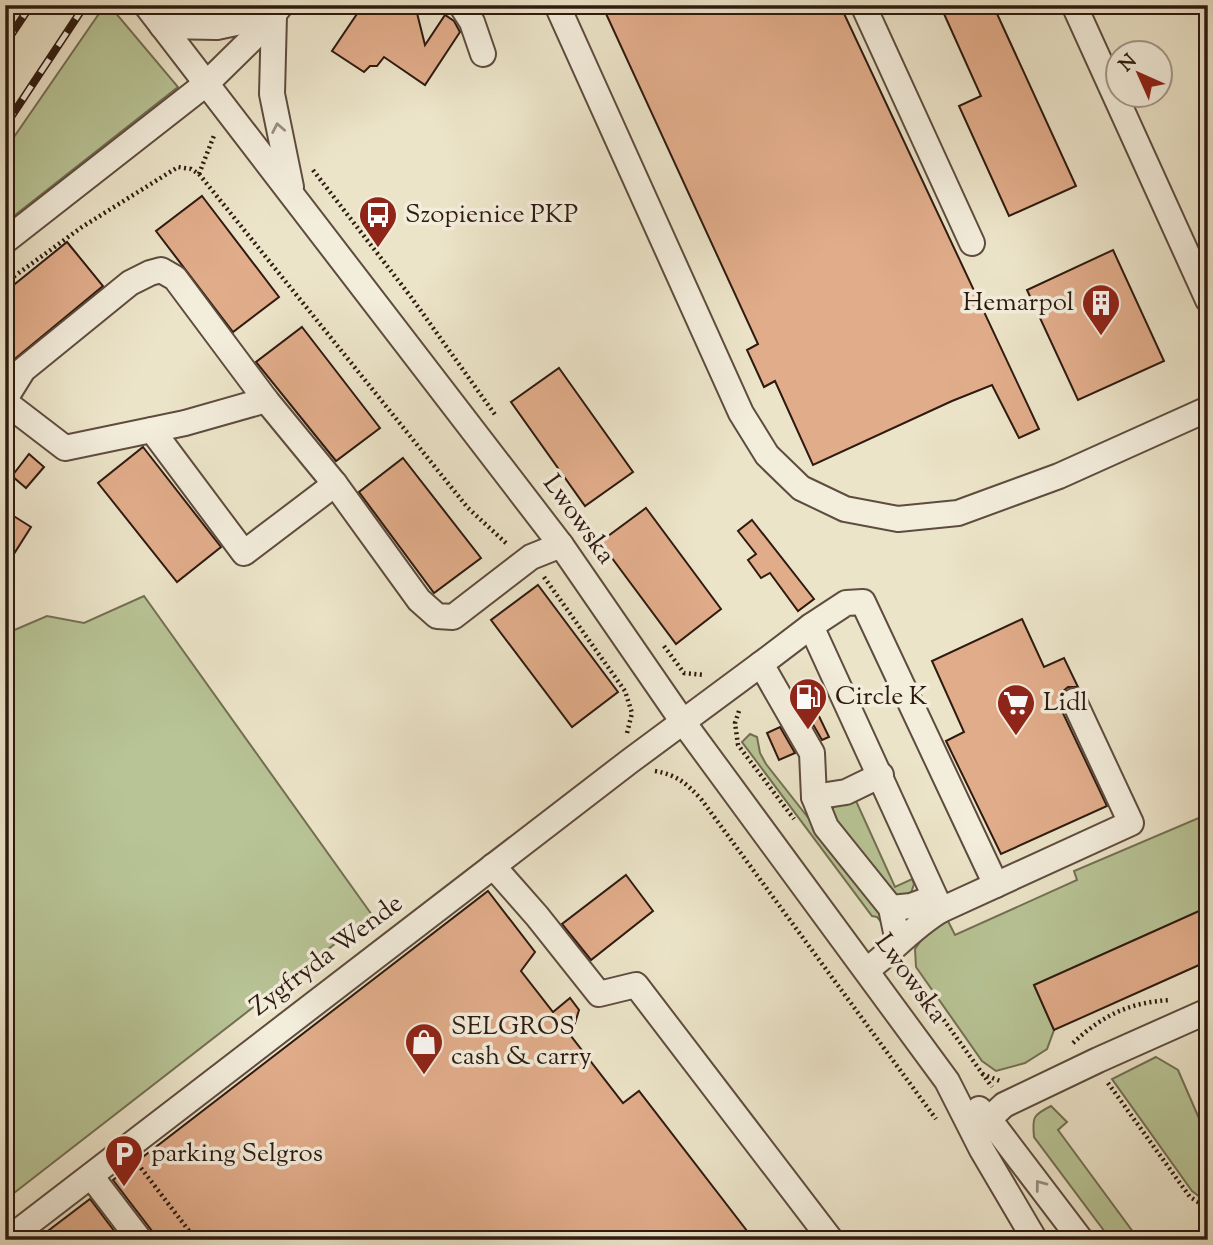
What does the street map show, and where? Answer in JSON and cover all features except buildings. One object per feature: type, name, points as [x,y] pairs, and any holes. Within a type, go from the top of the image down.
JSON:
[{"type":"street","name":"Lwowska","points":[[146,5],[561,544],[683,722],[947,1081],[982,1150],[1035,1240]]},
{"type":"street","points":[[461,5],[472,22],[482,54]]},
{"type":"street","points":[[557,5],[741,413],[767,455],[801,488],[845,509],[898,519],[958,513],[1059,476],[1208,409]]},
{"type":"street","points":[[863,5],[972,243]]},
{"type":"street","points":[[1074,5],[1208,300]]},
{"type":"street","points":[[162,26],[218,27],[278,10]]},
{"type":"street","points":[[5,241],[207,83],[278,10]]},
{"type":"street","points":[[278,10],[272,94],[293,195]]},
{"type":"street","points":[[266,400],[185,423],[65,448],[5,400],[23,370],[130,283],[161,270],[175,278],[266,400],[335,484],[419,600],[437,616],[453,617],[531,557],[561,544]]},
{"type":"street","points":[[152,430],[244,553],[335,484]]},
{"type":"street","name":"Zygfryda Wende","points":[[8,1240],[493,866],[811,626],[846,603],[863,602],[996,885]]},
{"type":"street","points":[[811,626],[881,775],[937,904]]},
{"type":"street","points":[[761,664],[812,753],[814,797],[826,827],[891,908],[895,946]]},
{"type":"street","points":[[891,908],[937,904],[996,885],[1131,823],[1074,701]]},
{"type":"street","points":[[814,797],[846,792],[881,775]]},
{"type":"street","points":[[493,866],[599,994],[636,985],[831,1240]]},
{"type":"street","points":[[867,970],[937,904]]},
{"type":"street","points":[[997,1112],[1098,1060],[1208,1012]]},
{"type":"street","name":"Lwowska","points":[[947,1081],[997,1112],[1081,1240]]},
{"type":"street","points":[[90,1175],[140,1240]]},
{"type":"path","points":[[199,174],[212,135]]},
{"type":"path","points":[[306,159],[411,297],[496,416]]},
{"type":"path","points":[[5,283],[82,227],[178,167],[191,169],[199,174],[468,508],[503,542],[531,557],[625,691],[632,713],[624,738]]},
{"type":"path","points":[[659,639],[684,673],[700,676],[715,674],[729,690],[741,706],[735,723],[738,745],[796,821]]},
{"type":"path","points":[[648,774],[655,771],[677,777],[701,799],[940,1125]]},
{"type":"path","points":[[895,946],[997,1112]]},
{"type":"path","points":[[1103,1076],[1190,1197],[1208,1208]]},
{"type":"path","points":[[139,1166],[196,1240]]},
{"type":"green space","points":[[105,5],[109,5],[178,87],[5,223],[5,150]]},
{"type":"green space","points":[[144,596],[372,915],[5,1200],[5,634],[47,616],[84,623]]},
{"type":"green space","points":[[750,734],[757,737],[760,753],[766,764],[869,895],[879,910],[883,924],[877,917],[872,916],[742,742]]},
{"type":"green space","points":[[871,789],[873,793],[856,801],[895,887],[912,879],[914,884],[911,893],[899,898],[833,821],[833,806]]},
{"type":"green space","points":[[1208,814],[1208,907],[1034,985],[1054,1030],[1047,1049],[1025,1063],[996,1071],[982,1061],[916,967],[915,949],[927,932],[946,917],[955,935],[1077,880],[1074,871]]},
{"type":"green space","points":[[1156,1057],[1178,1070],[1208,1139],[1208,1203],[1192,1191],[1112,1079]]},
{"type":"green space","points":[[1051,1106],[1067,1122],[1058,1130],[1139,1240],[1111,1240],[1034,1137],[1035,1117]]},
{"type":"railway","points":[[5,44],[31,5]]},
{"type":"railway","points":[[5,126],[85,5]]},
{"type":"place","name":"Szopienice PKP","points":[[378,249]]},
{"type":"place","name":"Hemarpol","points":[[1101,337]]},
{"type":"place","name":"Circle K","points":[[808,731]]},
{"type":"place","name":"Lidl","points":[[1016,737]]},
{"type":"place","name":"SELGROS cash & carry","points":[[424,1076]]},
{"type":"place","name":"parking Selgros","points":[[124,1188]]}]
